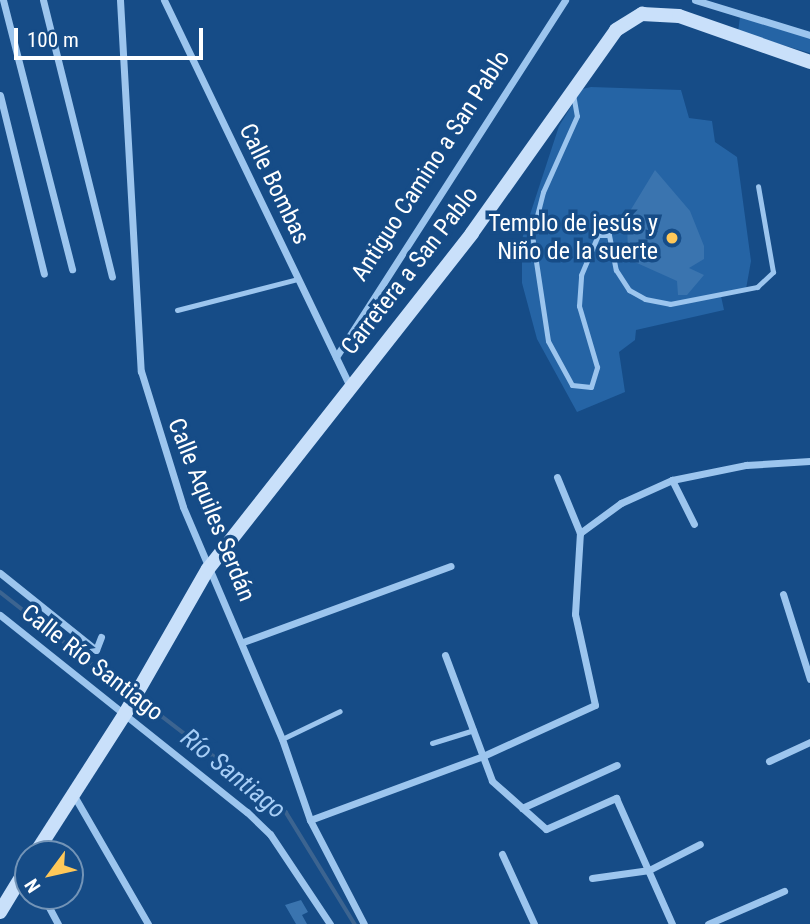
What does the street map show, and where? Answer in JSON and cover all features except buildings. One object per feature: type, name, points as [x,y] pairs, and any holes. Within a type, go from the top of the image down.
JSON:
[{"type":"main road","name":"Carretera a San Pablo","points":[[126,712],[208,569],[349,384],[472,233],[616,30],[642,15],[679,16],[810,62]]},
{"type":"main road","points":[[43,840],[126,712]]},
{"type":"main road","points":[[0,912],[14,890]]},
{"type":"street","points":[[3,0],[72,270]]},
{"type":"street","points":[[43,0],[112,276]]},
{"type":"street","name":"Calle Aquiles Serdán","points":[[120,0],[141,371],[208,569],[243,642],[282,739],[310,820],[364,924]]},
{"type":"street","name":"Calle Bombas","points":[[164,0],[349,384]]},
{"type":"street","name":"Antiguo Camino a San Pablo","points":[[335,357],[565,0]]},
{"type":"street","points":[[695,0],[810,35]]},
{"type":"street","points":[[0,95],[44,274]]},
{"type":"street","points":[[580,533],[621,503],[672,480],[746,465],[810,461]]},
{"type":"street","points":[[310,820],[483,757],[595,705],[575,614],[580,533],[557,477]]},
{"type":"street","points":[[672,480],[694,524]]},
{"type":"street","points":[[243,642],[451,566]]},
{"type":"street","points":[[0,573],[96,650],[101,637]]},
{"type":"street","points":[[783,594],[810,679]]},
{"type":"street","name":"Calle Río Santiago","points":[[0,615],[126,712],[270,834],[330,924]]},
{"type":"street","points":[[445,655],[492,781],[546,829],[616,798],[672,924]]},
{"type":"street","points":[[769,761],[810,742]]},
{"type":"street","points":[[522,808],[617,765]]},
{"type":"street","points":[[72,792],[148,924]]},
{"type":"street","points":[[592,878],[649,870],[700,844]]},
{"type":"street","points":[[502,854],[534,924]]},
{"type":"street","points":[[708,924],[783,891]]},
{"type":"lane","points":[[572,91],[577,116],[543,192],[532,235],[548,341],[572,385],[591,387],[597,368],[579,306],[581,275],[598,235],[609,235],[616,270],[629,290],[645,299],[670,303],[757,287],[773,272],[758,186]]},
{"type":"lane","points":[[177,310],[298,279]]},
{"type":"lane","points":[[282,739],[340,711]]},
{"type":"lane","points":[[432,743],[474,730]]},
{"type":"shaded area","points":[[740,17],[810,38],[810,53],[738,32]]},
{"type":"shaded area","points":[[582,89],[681,90],[689,118],[712,121],[715,142],[737,157],[751,261],[746,289],[721,296],[724,310],[636,330],[635,340],[619,352],[625,392],[577,412],[537,339],[522,283],[522,239],[559,126]]},
{"type":"waterway","name":"Río Santiago","points":[[0,592],[119,685]]},
{"type":"waterway","name":"Río Santiago","points":[[146,704],[286,812],[355,924]]},
{"type":"place","name":"Templo de jesús y Niño de la suerte","points":[[672,238]]}]
